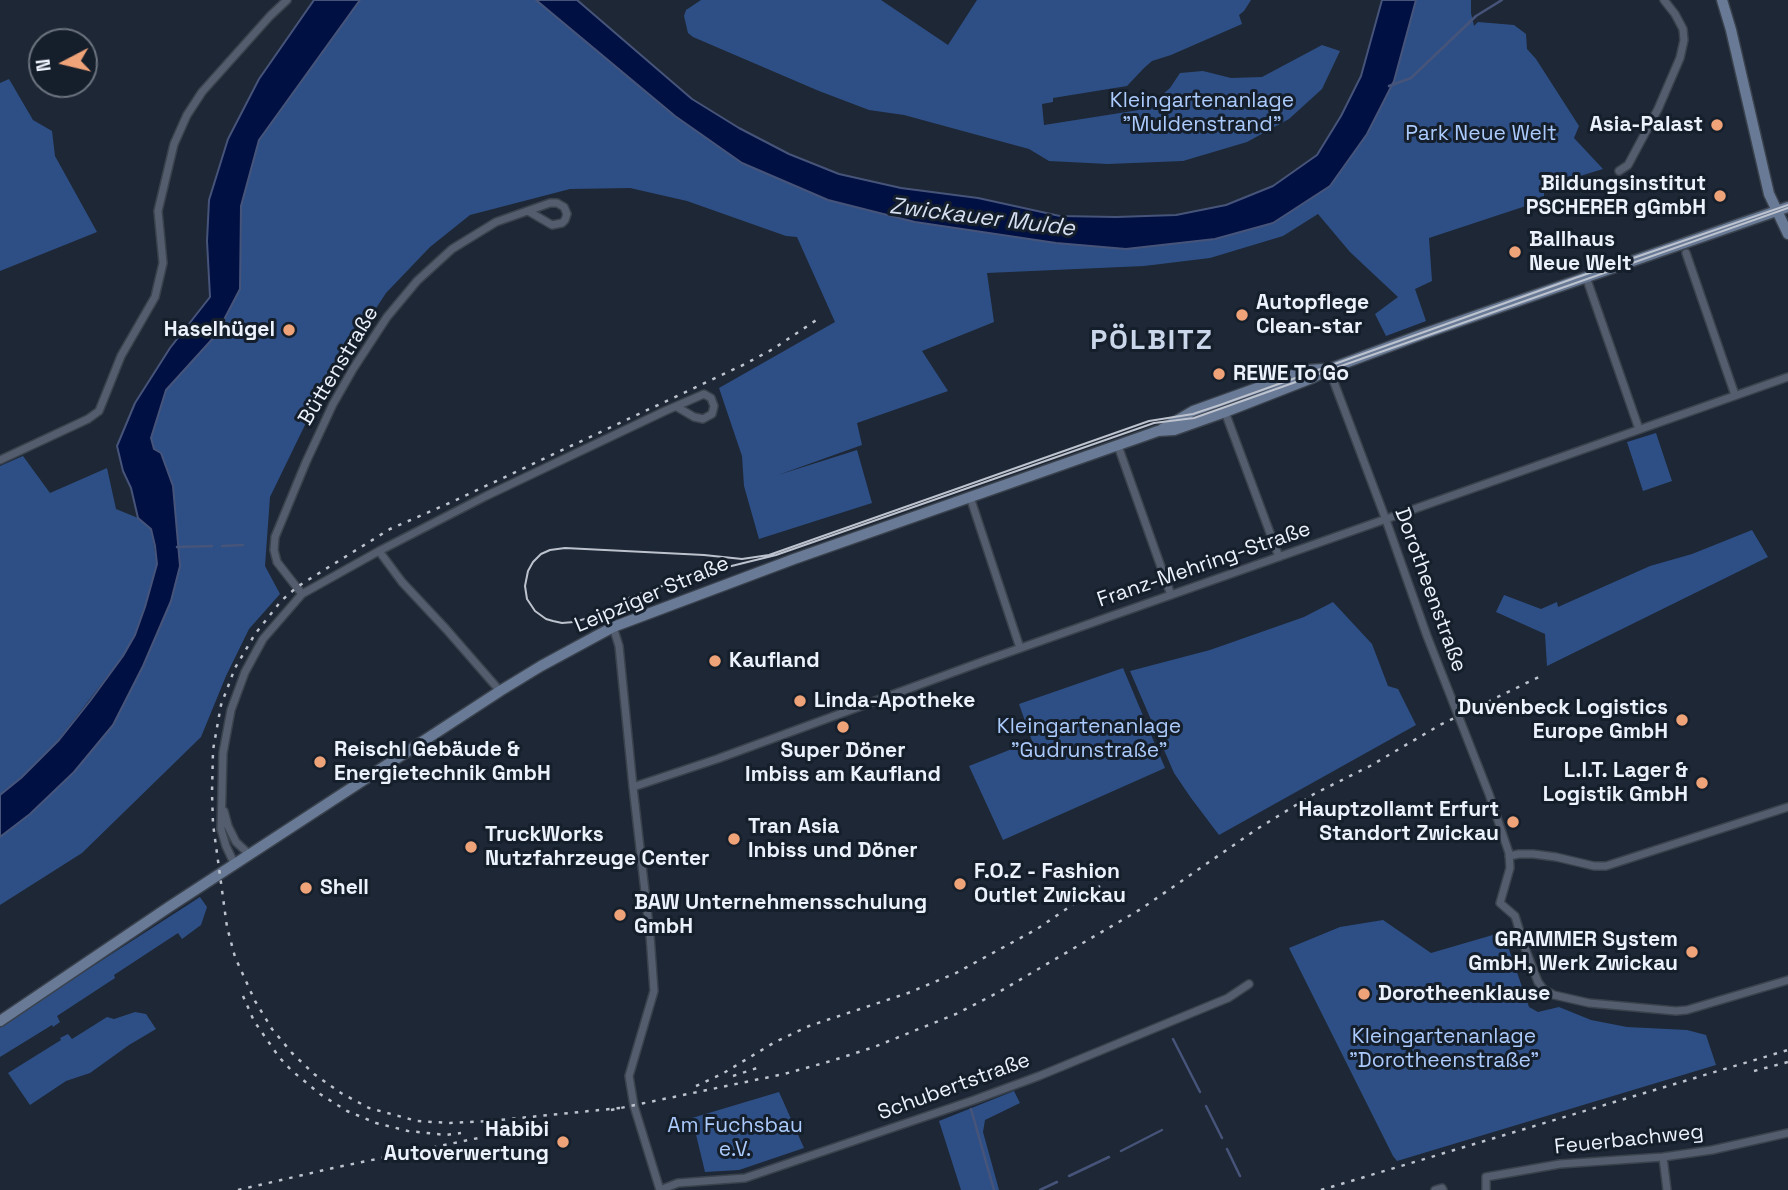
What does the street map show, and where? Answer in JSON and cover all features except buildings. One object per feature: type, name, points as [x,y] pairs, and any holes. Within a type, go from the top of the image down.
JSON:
[{"type":"street","points":[[0,460],[88,419],[99,411],[121,356],[155,297],[163,262],[158,211],[174,144],[187,114],[202,92],[287,0]]},
{"type":"street","points":[[1619,171],[1632,157],[1680,58],[1684,29],[1664,0]]},
{"type":"street","points":[[1722,0],[1769,194],[1788,234]]},
{"type":"street","name":"Büttenstraße","points":[[302,594],[277,562],[275,537],[306,462],[353,369],[387,317],[409,290],[452,249],[496,222],[550,203],[564,207],[567,214],[562,223],[552,225],[528,211]]},
{"type":"street","name":"Leipziger Straße","points":[[1158,431],[1174,429],[1225,412],[1329,369],[1788,206]]},
{"type":"street","points":[[1686,253],[1735,396]]},
{"type":"street","points":[[1586,277],[1639,429]]},
{"type":"street","name":"Leipziger Straße","points":[[0,1021],[500,691],[613,627],[794,559],[1118,446],[1158,431],[1193,411],[1307,370],[1329,369]]},
{"type":"street","name":"Dorotheenstraße","points":[[1329,369],[1427,636],[1489,794],[1509,856],[1510,868],[1500,903],[1516,916],[1525,948],[1538,982],[1544,990],[1589,1003],[1676,1011],[1788,980]]},
{"type":"street","name":"Franz-Mehring-Straße","points":[[633,787],[755,746],[1020,648],[1788,377]]},
{"type":"street","points":[[235,865],[221,829],[223,753],[231,710],[262,639],[302,594],[486,496],[704,394],[711,398],[714,406],[712,414],[703,419],[677,407]]},
{"type":"street","points":[[1225,412],[1279,557]]},
{"type":"street","points":[[1118,446],[1171,595]]},
{"type":"street","points":[[970,497],[1020,648]]},
{"type":"street","points":[[379,551],[402,582],[500,691]]},
{"type":"street","name":"Schubertstraße","points":[[613,627],[619,646],[654,991],[629,1076],[634,1106],[659,1190],[678,1183],[746,1178],[974,1100],[1040,1076],[1228,998],[1249,984]]},
{"type":"street","points":[[221,800],[228,826],[236,842],[250,855]]},
{"type":"street","points":[[1509,856],[1533,854],[1606,866],[1788,807]]},
{"type":"street","name":"Feuerbachweg","points":[[1486,1190],[1486,1177],[1560,1164],[1662,1157],[1712,1150],[1788,1133]]},
{"type":"street","points":[[1662,1157],[1667,1190]]},
{"type":"green space","name":"Park Neue Welt","points":[[360,0],[536,0],[675,116],[742,163],[831,201],[915,222],[1056,243],[1126,249],[1215,239],[1365,136],[1394,81],[1416,0],[1471,0],[1474,26],[1478,22],[1514,25],[1526,34],[1527,49],[1579,126],[1574,138],[1603,169],[1544,187],[1544,200],[1429,238],[1432,281],[1415,289],[1426,321],[1386,336],[1375,314],[1398,297],[1350,252],[1318,214],[1283,236],[1210,258],[1144,266],[987,273],[994,322],[922,351],[948,391],[857,423],[862,445],[778,475],[857,450],[872,503],[759,539],[744,486],[742,456],[719,388],[835,322],[797,237],[786,236],[687,201],[630,188],[570,189],[470,215],[430,247],[386,293],[320,394],[270,497],[265,566],[280,594],[249,629],[201,737],[82,853],[0,905],[0,837],[30,814],[113,725],[143,666],[171,601],[180,566],[151,438],[165,390],[189,363],[240,289],[241,206],[259,140]]},
{"type":"green space","name":"Kleingartenanlage \"Muldenstrand\"","points":[[701,0],[881,0],[948,45],[977,0],[1251,0],[1239,15],[1242,24],[1152,61],[1127,86],[1053,98],[1053,102],[1042,104],[1044,125],[1139,110],[1170,88],[1180,73],[1203,71],[1231,78],[1262,77],[1322,45],[1340,51],[1322,89],[1289,119],[1247,142],[1183,161],[1108,164],[1049,161],[1029,149],[904,115],[869,110],[693,37],[688,33],[684,16],[686,10]]},
{"type":"green space","points":[[9,79],[33,120],[52,131],[55,156],[97,232],[0,271],[0,83]]},
{"type":"green space","points":[[1656,433],[1672,481],[1643,491],[1627,442]]},
{"type":"green space","points":[[23,456],[50,493],[107,468],[116,509],[138,518],[151,529],[157,564],[135,635],[123,656],[56,743],[0,795],[0,466]]},
{"type":"green space","points":[[1752,530],[1768,557],[1547,666],[1545,634],[1496,612],[1504,595],[1541,609],[1557,602],[1558,607],[1650,566],[1692,554]]},
{"type":"green space","points":[[1333,602],[1372,644],[1388,686],[1398,689],[1416,725],[1219,835],[1174,773],[1130,671],[1210,650],[1304,617]]},
{"type":"green space","name":"Kleingartenanlage \"Gudrunstraße\"","points":[[1123,668],[1165,768],[1003,840],[969,766],[1032,741],[1019,704]]},
{"type":"green space","points":[[200,897],[207,907],[201,925],[182,939],[178,933],[114,975],[115,978],[57,1016],[60,1022],[0,1057],[0,1026]]},
{"type":"green space","name":"Kleingartenanlage \"Dorotheenstraße\"","points":[[1383,920],[1431,953],[1503,932],[1529,1007],[1538,1012],[1559,1007],[1591,1020],[1627,1027],[1687,1030],[1706,1035],[1716,1065],[1397,1161],[1289,948],[1340,927]]},
{"type":"green space","points":[[135,1012],[146,1014],[156,1029],[90,1073],[66,1081],[30,1105],[8,1073],[68,1034],[72,1039],[107,1017],[114,1019]]},
{"type":"green space","points":[[1014,1091],[1020,1103],[985,1120],[983,1132],[999,1190],[961,1190],[939,1121]]},
{"type":"green space","name":"Am Fuchsbau e.V.","points":[[779,1092],[804,1148],[739,1170],[705,1172],[692,1118]]},
{"type":"water","points":[[314,0],[360,0],[259,140],[241,206],[240,289],[216,335],[166,390],[151,438],[154,449],[161,453],[173,486],[180,566],[171,601],[143,666],[113,725],[74,772],[30,814],[0,837],[0,795],[59,740],[123,656],[135,635],[157,564],[151,529],[138,518],[117,446],[135,403],[170,348],[210,297],[207,241],[209,200],[228,139],[259,79]]},
{"type":"water","name":"Zwickauer Mulde","points":[[536,0],[577,0],[692,99],[789,154],[839,174],[901,188],[978,198],[1060,216],[1116,217],[1176,215],[1226,205],[1273,186],[1317,155],[1361,76],[1382,0],[1416,0],[1394,81],[1367,134],[1330,186],[1273,223],[1215,239],[1126,249],[1056,243],[915,222],[828,200],[742,163],[675,116]]},
{"type":"waterway","points":[[1389,86],[1411,78],[1476,16],[1502,0]]},
{"type":"waterway","points":[[222,546],[243,545]]},
{"type":"waterway","points":[[177,547],[212,546]]},
{"type":"waterway","points":[[1173,1039],[1200,1092]]},
{"type":"waterway","points":[[1206,1106],[1222,1138]]},
{"type":"waterway","points":[[971,1109],[994,1190]]},
{"type":"waterway","points":[[1121,1151],[1162,1130]]},
{"type":"waterway","points":[[1227,1149],[1240,1176]]},
{"type":"waterway","points":[[1069,1176],[1109,1157]]},
{"type":"waterway","points":[[1040,1190],[1057,1182]]},
{"type":"tram line","points":[[1788,205],[1220,405],[1193,414],[1149,421],[769,555],[742,559],[565,548],[550,550],[541,554],[528,571],[525,586],[527,599],[535,611],[553,621],[574,622],[595,616],[631,597],[691,576],[776,555],[1154,423],[1194,418],[1788,208]]},
{"type":"railway","points":[[620,1108],[489,1121],[417,1121],[369,1108],[341,1093],[314,1074],[292,1053],[272,1029],[255,1001],[235,957],[227,927],[213,824],[212,793],[213,750],[221,705],[235,668],[255,634],[281,601],[297,587],[390,529],[743,365],[821,317]]},
{"type":"railway","points":[[611,1110],[784,1074],[831,1061],[956,1014],[1141,909],[1257,829],[1314,794],[1370,766],[1440,725],[1543,675]]},
{"type":"railway","points":[[696,1086],[809,1026],[908,993],[956,973],[1037,929],[1100,886]]},
{"type":"railway","points":[[243,996],[254,1021],[279,1057],[320,1094],[347,1111],[376,1123],[408,1131],[446,1135],[461,1133]]},
{"type":"railway","points":[[1321,1190],[1788,1050]]},
{"type":"railway","points":[[1754,1071],[1788,1062]]},
{"type":"railway","points":[[733,1076],[760,1067]]},
{"type":"railway","points":[[238,1190],[546,1124]]},
{"type":"place","name":"Asia-Palast","points":[[1717,125]]},
{"type":"place","name":"Bildungsinstitut PSCHERER gGmbH","points":[[1720,196]]},
{"type":"place","name":"Ballhaus Neue Welt","points":[[1515,252]]},
{"type":"place","name":"Autopflege Clean-star","points":[[1242,315]]},
{"type":"place","name":"Haselhügel","points":[[289,330]]},
{"type":"place","name":"REWE To Go","points":[[1219,374]]},
{"type":"place","name":"Kaufland","points":[[715,661]]},
{"type":"place","name":"Linda-Apotheke","points":[[800,701]]},
{"type":"place","name":"Duvenbeck Logistics Europe GmbH","points":[[1682,720]]},
{"type":"place","name":"Super Döner Imbiss am Kaufland","points":[[843,727]]},
{"type":"place","name":"Reischl Gebäude & Energietechnik GmbH","points":[[320,762]]},
{"type":"place","name":"L.I.T. Lager & Logistik GmbH","points":[[1702,783]]},
{"type":"place","name":"Hauptzollamt Erfurt Standort Zwickau","points":[[1513,822]]},
{"type":"place","name":"Tran Asia Inbiss und Döner","points":[[734,839]]},
{"type":"place","name":"TruckWorks Nutzfahrzeuge Center","points":[[471,847]]},
{"type":"place","name":"F.O.Z - Fashion Outlet Zwickau","points":[[960,884]]},
{"type":"place","name":"Shell","points":[[306,888]]},
{"type":"place","name":"BAW Unternehmensschulung GmbH","points":[[620,915]]},
{"type":"place","name":"GRAMMER System GmbH, Werk Zwickau","points":[[1692,952]]},
{"type":"place","name":"Dorotheenklause","points":[[1364,994]]},
{"type":"place","name":"Habibi Autoverwertung","points":[[563,1142]]},
{"type":"district","name":"PÖLBITZ","points":[[1152,341]]}]
